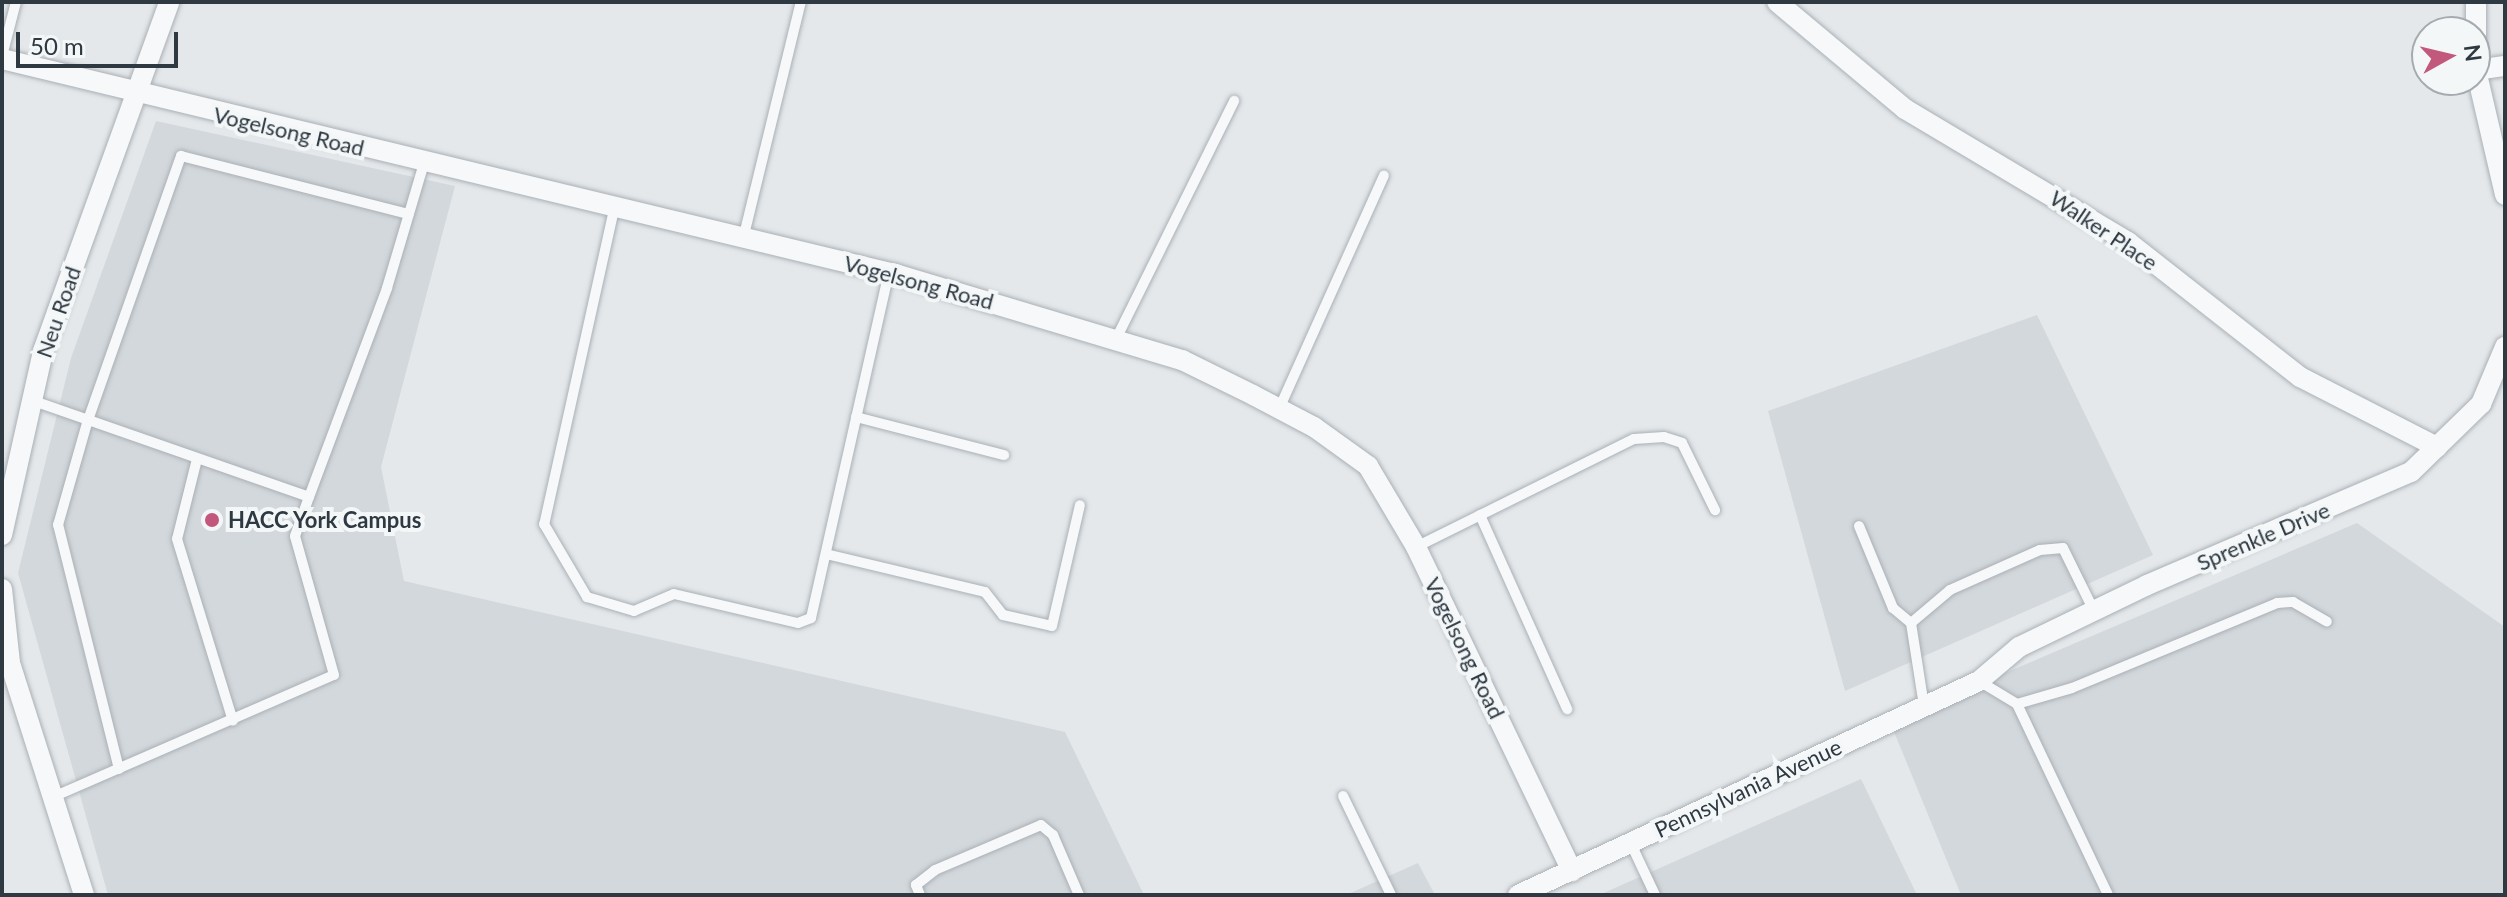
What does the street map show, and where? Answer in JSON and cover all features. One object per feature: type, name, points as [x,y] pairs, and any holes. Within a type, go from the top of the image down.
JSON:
[{"type":"street","name":"Neu Road","points":[[2,535],[43,351],[169,2]]},
{"type":"street","name":"Walker Place","points":[[1777,2],[1905,109],[2128,242],[2300,377],[2437,447]]},
{"type":"street","name":"Vogelsong Road","points":[[2,58],[136,94],[744,235],[889,272],[1182,360],[1279,409],[1368,466],[1416,547],[1572,871]]},
{"type":"street","points":[[2482,96],[2505,195]]},
{"type":"street","name":"Sprenkle Drive","points":[[1979,681],[2019,647],[2411,472],[2481,404],[2505,347]]},
{"type":"street","points":[[2,589],[10,663],[84,895]]},
{"type":"street","name":"Pennsylvania Avenue","points":[[1518,895],[1979,681]]},
{"type":"lane","points":[[2,58],[16,2]]},
{"type":"lane","points":[[744,235],[801,2]]},
{"type":"lane","points":[[1116,339],[1234,101]]},
{"type":"lane","points":[[119,769],[58,525],[88,420],[181,156],[409,214]]},
{"type":"lane","points":[[53,797],[334,675],[295,536],[387,288],[424,163]]},
{"type":"lane","points":[[1279,409],[1384,175]]},
{"type":"lane","points":[[615,205],[544,524],[587,597],[634,611],[674,594],[798,623],[811,618],[889,272]]},
{"type":"lane","points":[[31,400],[309,497]]},
{"type":"lane","points":[[856,417],[1004,455]]},
{"type":"lane","points":[[1416,547],[1634,439],[1664,437],[1682,443],[1715,510]]},
{"type":"lane","points":[[197,459],[177,539],[233,721]]},
{"type":"lane","points":[[826,554],[985,592],[1003,615],[1052,626],[1080,505]]},
{"type":"lane","points":[[1480,515],[1567,709]]},
{"type":"lane","points":[[1859,526],[1893,608],[1911,623],[1924,706]]},
{"type":"lane","points":[[1911,623],[1950,590],[2040,550],[2063,548],[2094,611]]},
{"type":"lane","points":[[2017,704],[2072,688],[2277,603],[2293,602],[2327,622]]},
{"type":"lane","points":[[1979,681],[2017,704],[2108,895]]},
{"type":"lane","points":[[1343,796],[1391,895]]},
{"type":"lane","points":[[920,895],[916,885],[935,870],[1041,825],[1053,835],[1079,895]]},
{"type":"lane","points":[[1631,844],[1655,895]]},
{"type":"shaded area","name":"HACC York Campus","points":[[156,121],[455,186],[381,467],[404,581],[1065,732],[1144,895],[108,895],[18,573],[71,358]]},
{"type":"shaded area","points":[[2037,315],[2153,555],[1845,691],[1768,411]]},
{"type":"shaded area","points":[[2357,523],[2505,627],[2505,895],[1961,895],[1890,722]]},
{"type":"shaded area","points":[[1861,779],[1917,895],[1599,895]]},
{"type":"shaded area","points":[[1418,863],[1435,895],[1346,895]]},
{"type":"place","name":"HACC York Campus","points":[[212,520]]}]
